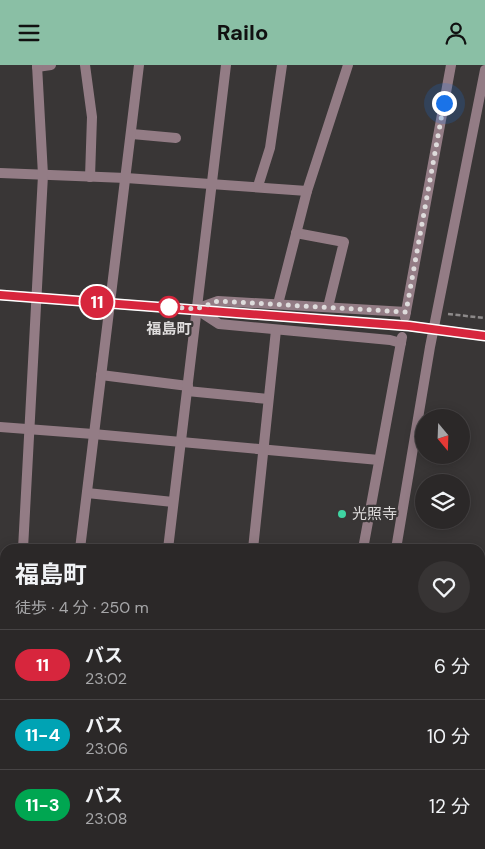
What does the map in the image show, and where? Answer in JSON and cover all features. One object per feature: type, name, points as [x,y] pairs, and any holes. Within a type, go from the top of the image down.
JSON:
[{"type":"main road","points":[[0,295],[409,326],[485,336]]},
{"type":"street","points":[[23,544],[43,175],[37,66],[51,65]]},
{"type":"street","points":[[85,65],[92,117],[90,177]]},
{"type":"street","points":[[81,544],[139,65]]},
{"type":"street","points":[[169,544],[226,65]]},
{"type":"street","points":[[258,186],[270,148],[282,65]]},
{"type":"street","points":[[278,304],[307,191],[348,65]]},
{"type":"street","points":[[196,309],[218,301],[328,307],[406,314],[451,65]]},
{"type":"street","points":[[397,544],[434,330],[485,70]]},
{"type":"street","points":[[132,134],[176,138]]},
{"type":"street","points":[[0,173],[212,183],[307,191]]},
{"type":"street","points":[[296,233],[344,242],[328,307]]},
{"type":"street","points":[[196,309],[218,324],[401,340],[364,544]]},
{"type":"street","points":[[254,544],[276,330]]},
{"type":"street","points":[[101,375],[187,389],[268,399]]},
{"type":"street","points":[[0,427],[379,460]]},
{"type":"street","points":[[87,493],[174,503]]},
{"type":"path","points":[[446,314],[485,318]]},
{"type":"bus line","name":"11","points":[[0,295],[409,326],[485,336]]},
{"type":"place","name":"福島町","points":[[169,307]]},
{"type":"place","name":"光照寺","points":[[342,514]]},
{"type":"route","points":[[169,307],[162,306],[196,309],[218,301],[406,312],[444,103]]}]
